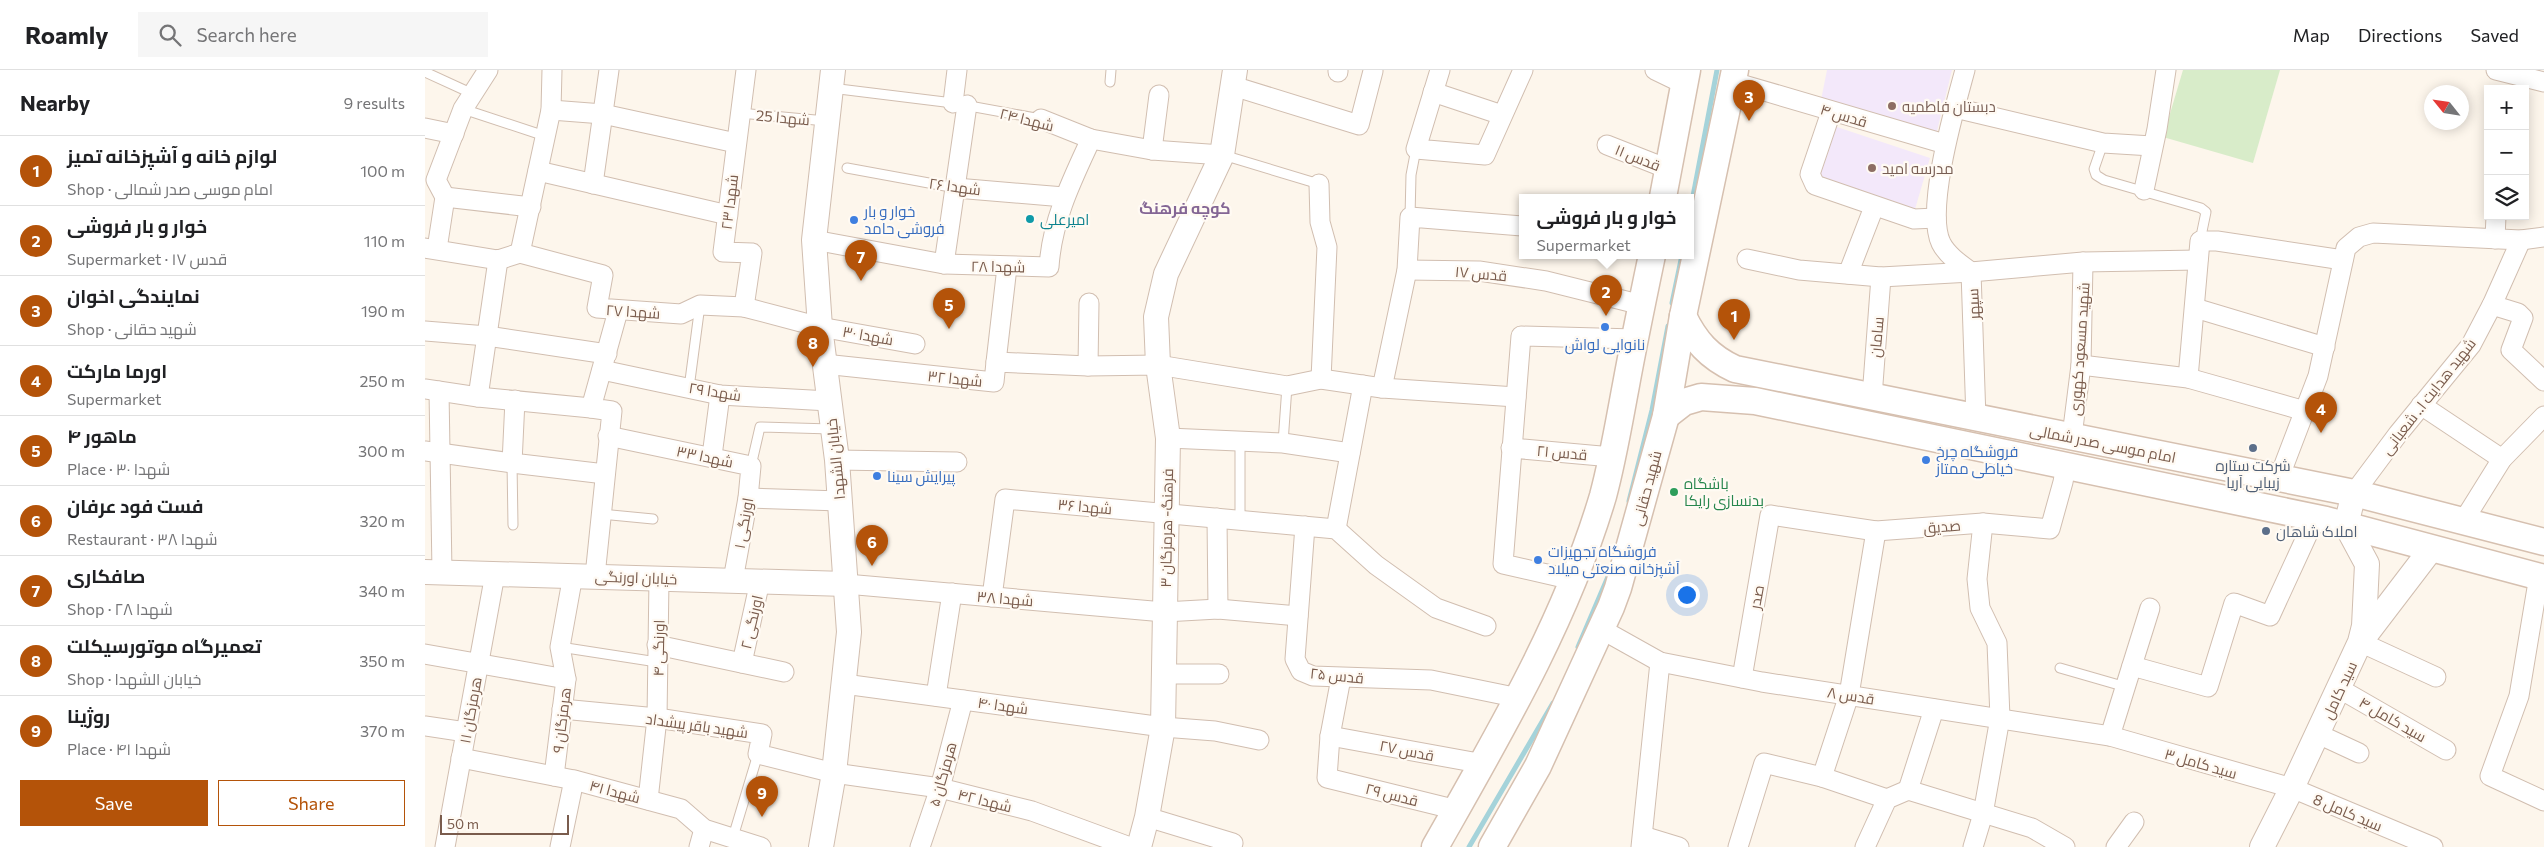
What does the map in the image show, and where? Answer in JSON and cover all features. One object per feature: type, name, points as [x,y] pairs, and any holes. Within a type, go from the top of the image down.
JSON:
[{"type":"main road","points":[[1664,194],[1684,75]]},
{"type":"main road","name":"شهید حقانی","points":[[1492,847],[1538,766],[1611,607],[1629,550],[1666,416],[1683,316],[1739,80]]},
{"type":"main road","points":[[1435,847],[1484,764],[1519,698],[1573,580],[1602,497],[1612,456],[1651,259]]},
{"type":"main road","name":"امام موسی صدر شمالی","points":[[1683,316],[1692,336],[1705,350],[1718,361],[1735,368],[1976,419],[2072,436],[2354,493],[2544,542]]},
{"type":"main road","points":[[1730,399],[1725,388],[1727,379],[1735,368]]},
{"type":"main road","name":"امام موسی صدر شمالی","points":[[1666,416],[1684,402],[1701,398],[1755,401],[2347,525],[2542,577]]},
{"type":"street","points":[[488,70],[468,102],[436,180],[445,197],[431,249],[498,260],[520,253],[551,110],[551,70]]},
{"type":"street","points":[[593,184],[609,70]]},
{"type":"street","name":"شهدا ۲۳","points":[[744,307],[752,254],[723,252],[746,70]]},
{"type":"street","points":[[944,264],[956,188],[960,104],[957,70]]},
{"type":"street","points":[[1440,70],[1416,149],[1485,155],[1523,70]]},
{"type":"street","points":[[1655,70],[1684,75]]},
{"type":"street","points":[[1965,70],[1945,144],[1936,218],[1941,242],[1949,254],[1971,272]]},
{"type":"street","points":[[2144,190],[2166,70]]},
{"type":"street","points":[[1234,78],[1359,125],[1373,71]]},
{"type":"street","points":[[2500,77],[2542,78]]},
{"type":"street","name":"فرهنگ- هرمزگان ۳","points":[[1139,847],[1147,816],[1163,727],[1167,438],[1158,365],[1156,317],[1166,274],[1223,155],[1234,78]]},
{"type":"street","name":"خیابان الشهدا","points":[[821,847],[834,773],[849,632],[837,460],[820,326],[814,240],[832,79]]},
{"type":"street","name":"قدس ۴","points":[[1739,80],[1831,112],[1945,144]]},
{"type":"street","points":[[1433,92],[1502,115]]},
{"type":"street","points":[[1151,150],[1159,95]]},
{"type":"street","points":[[1955,108],[2103,143],[2152,146]]},
{"type":"street","points":[[551,110],[603,114],[736,143]]},
{"type":"street","points":[[1831,112],[1810,174],[1811,180],[1815,185],[1874,207],[1914,219],[1936,218]]},
{"type":"street","name":"شهدا ۲۴","points":[[1041,120],[1091,139],[1151,150],[1223,155]]},
{"type":"street","points":[[425,128],[454,134]]},
{"type":"street","name":"شهدا ۲۸","points":[[814,240],[944,264],[1007,267],[1049,266],[1051,246],[1064,197],[1091,139]]},
{"type":"street","name":"قدس ۱۱","points":[[1607,145],[1668,169]]},
{"type":"street","points":[[538,171],[728,215]]},
{"type":"street","points":[[1319,184],[1321,222],[1327,247],[1321,379]]},
{"type":"street","name":"شهدا ۲۶","points":[[956,188],[1064,197]]},
{"type":"street","points":[[445,197],[531,207]]},
{"type":"street","points":[[1848,274],[1874,207]]},
{"type":"street","points":[[1382,388],[1407,270],[1410,217],[1519,226]]},
{"type":"street","points":[[2495,239],[2496,220]]},
{"type":"street","points":[[2279,478],[2305,411],[2325,347],[2346,248],[2359,237],[2373,233],[2521,240],[2544,237]]},
{"type":"street","name":"شهید هدایت ا.. شعبانی","points":[[2354,493],[2421,405],[2471,345],[2521,240]]},
{"type":"street","points":[[2188,378],[2200,241],[2217,241],[2343,260]]},
{"type":"street","name":"شهدا ۲۷","points":[[520,253],[603,275],[597,308],[681,314],[700,305],[744,307],[820,326]]},
{"type":"street","points":[[1747,259],[1799,270],[1881,277],[1971,272]]},
{"type":"street","points":[[478,397],[498,260]]},
{"type":"street","name":"سپهر","points":[[1976,419],[1971,272],[2083,262],[2198,260]]},
{"type":"street","name":"شهید مسعود کهوری","points":[[2072,436],[2081,364],[2083,262]]},
{"type":"street","points":[[996,362],[1007,267]]},
{"type":"street","name":"قدس ۱۷","points":[[1407,270],[1479,271],[1517,276],[1546,281],[1642,305]]},
{"type":"street","name":"سامان","points":[[1872,396],[1881,277]]},
{"type":"street","points":[[1088,366],[1089,303]]},
{"type":"street","points":[[2492,304],[2518,313],[2523,318],[2523,324],[2511,344],[2511,350],[2544,381]]},
{"type":"street","points":[[2195,308],[2325,347]]},
{"type":"street","points":[[433,572],[432,390],[478,397],[591,408],[618,311]]},
{"type":"street","name":"شهدا ۳۰","points":[[820,326],[915,344]]},
{"type":"street","name":"شهدا ۲۹","points":[[425,331],[487,336],[605,362],[689,388],[719,395],[829,401]]},
{"type":"street","points":[[1573,580],[1503,564],[1521,336],[1635,339]]},
{"type":"street","name":"شهدا ۳۲","points":[[824,364],[994,382],[996,362],[1088,366],[1158,365],[1287,386]]},
{"type":"street","points":[[2081,364],[2188,378],[2305,411]]},
{"type":"street","points":[[1287,386],[1321,379],[1382,388],[1515,396]]},
{"type":"street","points":[[1363,385],[1336,529],[1376,566],[1436,608],[1485,626]]},
{"type":"street","points":[[712,456],[719,395]]},
{"type":"street","points":[[512,463],[515,400]]},
{"type":"street","points":[[2421,405],[2502,459]]},
{"type":"street","name":"هرمزگان ۹","points":[[554,776],[566,679],[560,647],[584,576],[601,514],[612,411],[591,408]]},
{"type":"street","points":[[2464,520],[2502,459],[2544,416]]},
{"type":"street","name":"شهدا ۳۳","points":[[608,436],[712,456],[751,466]]},
{"type":"street","points":[[1167,438],[1283,444],[1350,453]]},
{"type":"street","name":"قدس ۲۱","points":[[1511,448],[1612,456]]},
{"type":"street","points":[[432,452],[605,474]]},
{"type":"street","points":[[837,460],[957,462]]},
{"type":"street","name":"صدیق","points":[[1770,515],[1876,531],[1983,523],[2050,529],[2066,465]]},
{"type":"street","name":"اورنگی ۱","points":[[733,580],[749,498],[751,466]]},
{"type":"street","points":[[2347,525],[2354,493]]},
{"type":"street","points":[[749,498],[840,500]]},
{"type":"street","name":"شهدا ۳۶","points":[[992,597],[1005,499],[1336,529]]},
{"type":"street","name":"صدر","points":[[1742,678],[1770,515]]},
{"type":"street","points":[[1217,518],[1218,609]]},
{"type":"street","points":[[2132,666],[2208,687],[2234,603],[2270,616],[2315,518]]},
{"type":"street","points":[[1973,847],[1983,814],[2000,718],[1997,643],[1980,608],[1977,580],[1983,523]]},
{"type":"street","name":"سید کامل","points":[[2261,847],[2340,689],[2360,642],[2364,626],[2367,564],[2347,525]]},
{"type":"street","name":"قدس ۲۵","points":[[1305,526],[1295,659],[1301,671],[1313,676],[1341,678],[1431,680],[1519,698]]},
{"type":"street","points":[[1822,777],[1849,695],[1876,531]]},
{"type":"street","points":[[2432,548],[2360,642],[2436,677]]},
{"type":"street","name":"خیابان اورنگی","points":[[433,572],[846,584]]},
{"type":"street","name":"هرمزگان ۱۱","points":[[445,847],[495,574]]},
{"type":"street","points":[[2542,577],[2519,696],[2490,776],[2544,801]]},
{"type":"street","name":"اورنگی ۴","points":[[648,800],[657,718],[659,579]]},
{"type":"street","name":"اورنگی ۲","points":[[742,663],[760,582]]},
{"type":"street","name":"شهدا ۳۸","points":[[846,584],[1164,612],[1218,609],[1298,616]]},
{"type":"street","points":[[936,696],[952,593]]},
{"type":"street","points":[[2110,736],[2150,608]]},
{"type":"street","name":"قدس ۸","points":[[1601,629],[1660,662],[1742,678],[2110,736]]},
{"type":"street","points":[[657,653],[742,663],[785,672]]},
{"type":"street","points":[[425,654],[566,679]]},
{"type":"street","points":[[1660,662],[1642,842],[1679,847]]},
{"type":"street","points":[[1164,674],[1219,674]]},
{"type":"street","points":[[1330,736],[1341,678]]},
{"type":"street","name":"شهدا ۴۰","points":[[844,684],[1163,727],[1215,731],[1259,740]]},
{"type":"street","name":"سید کامل ۴","points":[[2340,689],[2446,750]]},
{"type":"street","name":"هرمزگان ۵","points":[[920,847],[939,788],[963,700]]},
{"type":"street","points":[[1908,790],[1934,709]]},
{"type":"street","name":"شهید باقر پیشداد","points":[[562,710],[657,718],[762,734],[758,754],[834,773]]},
{"type":"street","points":[[425,726],[466,732]]},
{"type":"street","points":[[2318,734],[2359,754]]},
{"type":"street","name":"قدس ۲۷","points":[[1330,736],[1484,764]]},
{"type":"street","name":"قدس ۲۹","points":[[1330,736],[1327,778],[1457,810]]},
{"type":"street","name":"سید کامل ۳","points":[[2110,736],[2292,788]]},
{"type":"street","name":"شهدا ۴۱","points":[[461,758],[574,780],[681,809],[705,829],[761,847]]},
{"type":"street","points":[[1738,847],[1765,763],[1822,777],[1887,799],[1908,790],[2032,828],[2065,847]]},
{"type":"street","name":"شهدا ۴۲","points":[[834,773],[939,788],[1032,811],[1130,847]]},
{"type":"street","points":[[560,847],[574,780]]},
{"type":"street","name":"سید کامل 8","points":[[2292,788],[2432,847]]},
{"type":"street","points":[[1865,847],[1887,799]]},
{"type":"street","points":[[1147,816],[1233,843]]},
{"type":"street","points":[[2116,847],[2134,822]]},
{"type":"street","points":[[699,847],[705,829]]},
{"type":"lane","points":[[1110,82],[1111,70]]},
{"type":"lane","points":[[425,72],[468,102],[545,136]]},
{"type":"lane","name":"شهدا ۲۴","points":[[832,79],[1041,120]]},
{"type":"lane","name":"شهدا 25","points":[[740,113],[826,122]]},
{"type":"lane","points":[[2103,143],[2094,169],[2096,175],[2104,180],[2201,208],[2206,212],[2200,241]]},
{"type":"lane","points":[[1410,217],[1411,175],[1416,149]]},
{"type":"lane","points":[[1223,155],[1319,184]]},
{"type":"lane","name":"شهدا ۲۶","points":[[847,168],[956,188]]},
{"type":"lane","points":[[689,388],[700,305]]},
{"type":"lane","points":[[1283,444],[1287,386]]},
{"type":"lane","name":"شهدا ۳۳","points":[[751,466],[760,428],[833,429]]},
{"type":"lane","points":[[1240,442],[1240,520]]},
{"type":"lane","points":[[512,463],[513,525]]},
{"type":"lane","points":[[601,514],[653,519]]},
{"type":"lane","points":[[560,647],[657,653]]},
{"type":"lane","points":[[2060,668],[2126,687]]},
{"type":"lane","points":[[733,837],[758,754]]},
{"type":"shaded area","name":"دبستان فاطمیه","points":[[1827,70],[1952,70],[1936,135],[1821,100]]},
{"type":"shaded area","name":"مدرسه امید","points":[[1834,126],[1930,158],[1913,216],[1814,179]]},
{"type":"green space","points":[[2183,70],[2280,70],[2253,163],[2163,137]]},
{"type":"waterway","points":[[1693,194],[1717,70]]},
{"type":"waterway","points":[[1672,303],[1681,259]]},
{"type":"waterway","points":[[1629,501],[1652,410],[1668,326]]},
{"type":"waterway","points":[[1578,647],[1610,572]]},
{"type":"waterway","points":[[1469,847],[1553,703]]},
{"type":"place","name":"دبستان فاطمیه","points":[[1892,106]]},
{"type":"place","name":"نمایندگی اخوان","points":[[1749,121]]},
{"type":"place","name":"مدرسه امید","points":[[1872,168]]},
{"type":"place","name":"امیرعلی","points":[[1030,219]]},
{"type":"place","name":"خوار و بار فروشی حامد","points":[[854,220]]},
{"type":"place","name":"صافکاری","points":[[861,281]]},
{"type":"place","name":"خوار و بار فروشی","points":[[1606,316]]},
{"type":"place","name":"نانوایی لواش","points":[[1605,327]]},
{"type":"place","name":"ماهور ۴","points":[[949,329]]},
{"type":"place","name":"لوازم خانه و آشپزخانه تمیز","points":[[1734,340]]},
{"type":"place","name":"تعمیرگاه موتورسیکلت","points":[[813,367]]},
{"type":"place","name":"اورما مارکت","points":[[2321,433]]},
{"type":"place","name":"شرکت ستاره زیبایی آریا","points":[[2253,448]]},
{"type":"place","name":"فروشگاه چرخ خیاطی ممتاز","points":[[1926,460]]},
{"type":"place","name":"پیرایش سینا","points":[[877,476]]},
{"type":"place","name":"باشگاه بدنسازی رایکا","points":[[1674,492]]},
{"type":"place","name":"املاک شاهان","points":[[2266,531]]},
{"type":"place","name":"فروشگاه تجهیزات آشپزخانه صنعتی میلاد","points":[[1538,560]]},
{"type":"place","name":"فست فود عرفان","points":[[872,566]]},
{"type":"place","name":"روژینا","points":[[762,817]]},
{"type":"district","name":"کوچه فرهنگ","points":[[1185,207]]}]
